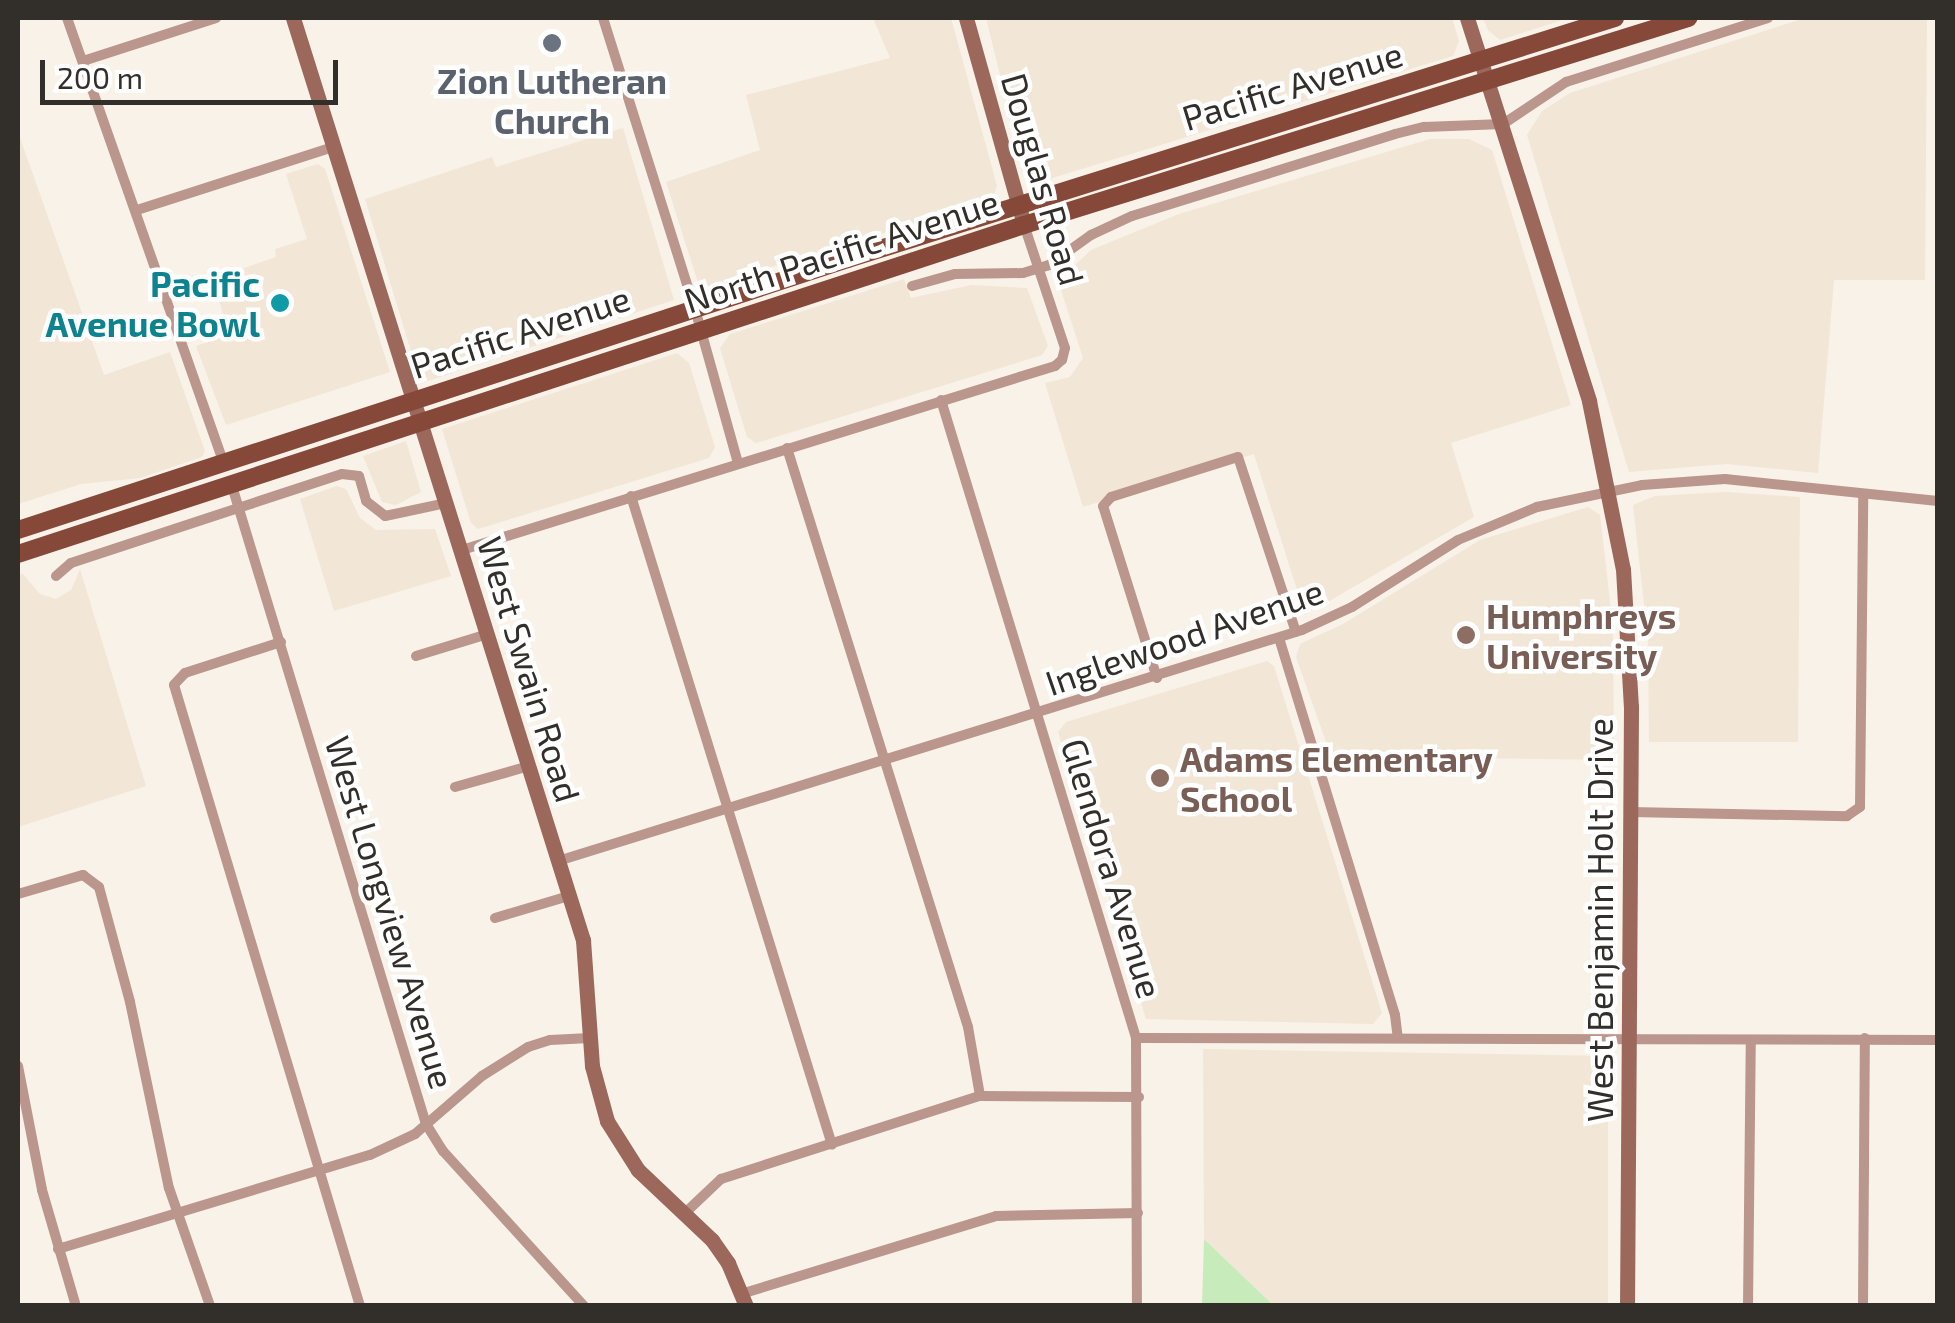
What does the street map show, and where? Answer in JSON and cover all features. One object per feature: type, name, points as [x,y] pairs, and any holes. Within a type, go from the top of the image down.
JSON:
[{"type":"main road","name":"West Swain Road","points":[[292,18],[569,896],[586,956],[597,1092],[620,1146],[638,1170],[684,1213],[728,1263],[744,1300]]},
{"type":"main road","name":"Douglas Road","points":[[966,18],[1024,224]]},
{"type":"main road","name":"West Benjamin Holt Drive","points":[[1467,18],[1484,60],[1590,401],[1610,492],[1630,650],[1627,1306]]},
{"type":"main road","name":"Pacific Avenue","points":[[18,530],[694,309],[1615,18]]},
{"type":"main road","name":"North Pacific Avenue","points":[[18,554],[1024,224],[1688,18]]},
{"type":"main road","points":[[232,486],[241,469],[280,454],[291,441]]},
{"type":"main road","points":[[135,516],[151,499],[216,478],[224,464]]},
{"type":"main road","points":[[18,540],[37,534],[51,519]]},
{"type":"street","points":[[67,18],[224,464]]},
{"type":"street","points":[[83,60],[216,18]]},
{"type":"street","points":[[603,18],[738,463]]},
{"type":"street","points":[[912,286],[970,272],[1038,268],[1055,262],[1098,231],[1132,216],[1394,134],[1503,124],[1566,82],[1768,18]]},
{"type":"street","points":[[137,210],[333,147]]},
{"type":"street","name":"Douglas Road","points":[[941,400],[1055,366],[1064,357],[1064,342],[1024,224]]},
{"type":"street","points":[[462,550],[941,400]]},
{"type":"street","name":"Glendora Avenue","points":[[941,400],[1136,1038],[1137,1306]]},
{"type":"street","points":[[788,448],[968,1027],[980,1096]]},
{"type":"street","points":[[1157,678],[1103,506],[1111,498],[1238,457],[1296,632]]},
{"type":"street","points":[[56,576],[70,563],[351,472],[359,476],[366,501],[386,516],[446,503]]},
{"type":"street","name":"Inglewood Avenue","points":[[558,861],[1296,632],[1352,607],[1476,530],[1537,507],[1690,479],[1738,478],[1863,496],[1938,501]]},
{"type":"street","name":"West Longview Avenue","points":[[232,486],[426,1124],[444,1151],[584,1306]]},
{"type":"street","points":[[631,496],[832,1145]]},
{"type":"street","points":[[1630,812],[1847,816],[1860,807],[1863,496]]},
{"type":"street","points":[[416,656],[488,634]]},
{"type":"street","points":[[1279,638],[1395,1015],[1398,1038]]},
{"type":"street","points":[[281,642],[185,672],[174,685],[360,1306]]},
{"type":"street","points":[[455,787],[529,766]]},
{"type":"street","points":[[18,894],[78,876],[90,878],[100,888],[130,1002],[176,1213],[210,1306]]},
{"type":"street","points":[[495,918],[569,896]]},
{"type":"street","points":[[58,1249],[318,1171],[404,1141],[499,1063],[550,1040],[590,1038]]},
{"type":"street","points":[[1136,1038],[1938,1040]]},
{"type":"street","points":[[1863,1306],[1866,1038]]},
{"type":"street","points":[[1748,1306],[1750,1040]]},
{"type":"street","points":[[18,1066],[58,1249],[76,1306]]},
{"type":"street","points":[[684,1213],[720,1179],[980,1096],[1138,1097]]},
{"type":"street","points":[[744,1300],[996,1216],[1138,1213]]},
{"type":"shaded area","points":[[873,18],[951,18],[997,186],[992,200],[700,289],[666,182],[760,150],[746,95],[890,58]]},
{"type":"shaded area","points":[[986,18],[1452,18],[1459,41],[1453,56],[1036,183],[1024,172]]},
{"type":"shaded area","points":[[1483,18],[1569,18],[1500,40],[1488,30]]},
{"type":"shaded area","points":[[1805,18],[1927,18],[1925,280],[1834,280],[1818,473],[1726,464],[1629,472],[1527,135],[1542,111],[1570,93]]},
{"type":"shaded area","points":[[623,128],[674,300],[425,382],[419,378],[365,199],[492,157],[496,167]]},
{"type":"shaded area","points":[[19,135],[104,375],[170,352],[205,451],[202,457],[140,478],[81,484],[18,504]]},
{"type":"shaded area","points":[[1430,139],[1469,139],[1492,150],[1571,405],[1451,443],[1474,517],[1305,615],[1254,454],[1083,507],[1045,383],[1070,377],[1083,358],[1058,281],[1091,250],[1179,214]]},
{"type":"shaded area","points":[[318,164],[325,169],[390,372],[226,425],[196,346],[230,335],[212,279],[276,257],[275,249],[307,239],[286,174]]},
{"type":"shaded area","points":[[904,279],[911,298],[971,285],[1027,288],[1048,346],[1042,355],[756,443],[747,437],[720,348],[730,334]]},
{"type":"shaded area","points":[[677,353],[689,363],[715,447],[709,458],[478,529],[471,523],[442,429]]},
{"type":"shaded area","points":[[406,441],[421,492],[396,505],[382,502],[363,456]]},
{"type":"shaded area","points":[[337,486],[346,489],[360,518],[376,530],[435,529],[451,576],[334,611],[300,499]]},
{"type":"shaded area","points":[[1726,492],[1800,497],[1798,742],[1649,742],[1648,640],[1633,505],[1655,496]]},
{"type":"shaded area","name":"Humphreys University","points":[[1588,507],[1600,515],[1613,627],[1614,760],[1331,756],[1296,657],[1300,644],[1343,624],[1480,540]]},
{"type":"shaded area","points":[[80,569],[146,786],[18,827],[18,575],[23,574],[40,594],[56,599],[71,590]]},
{"type":"shaded area","points":[[1267,661],[1274,666],[1382,1013],[1373,1024],[1146,1019],[1058,732],[1066,722]]},
{"type":"shaded area","points":[[1203,1049],[1608,1056],[1608,1305],[1273,1305],[1204,1239]]},
{"type":"green space","points":[[1204,1239],[1273,1305],[1202,1305]]},
{"type":"place","name":"Zion Lutheran Church","points":[[552,43]]},
{"type":"place","name":"Pacific Avenue Bowl","points":[[280,303]]},
{"type":"place","name":"Humphreys University","points":[[1466,635]]},
{"type":"place","name":"Adams Elementary School","points":[[1160,778]]}]
